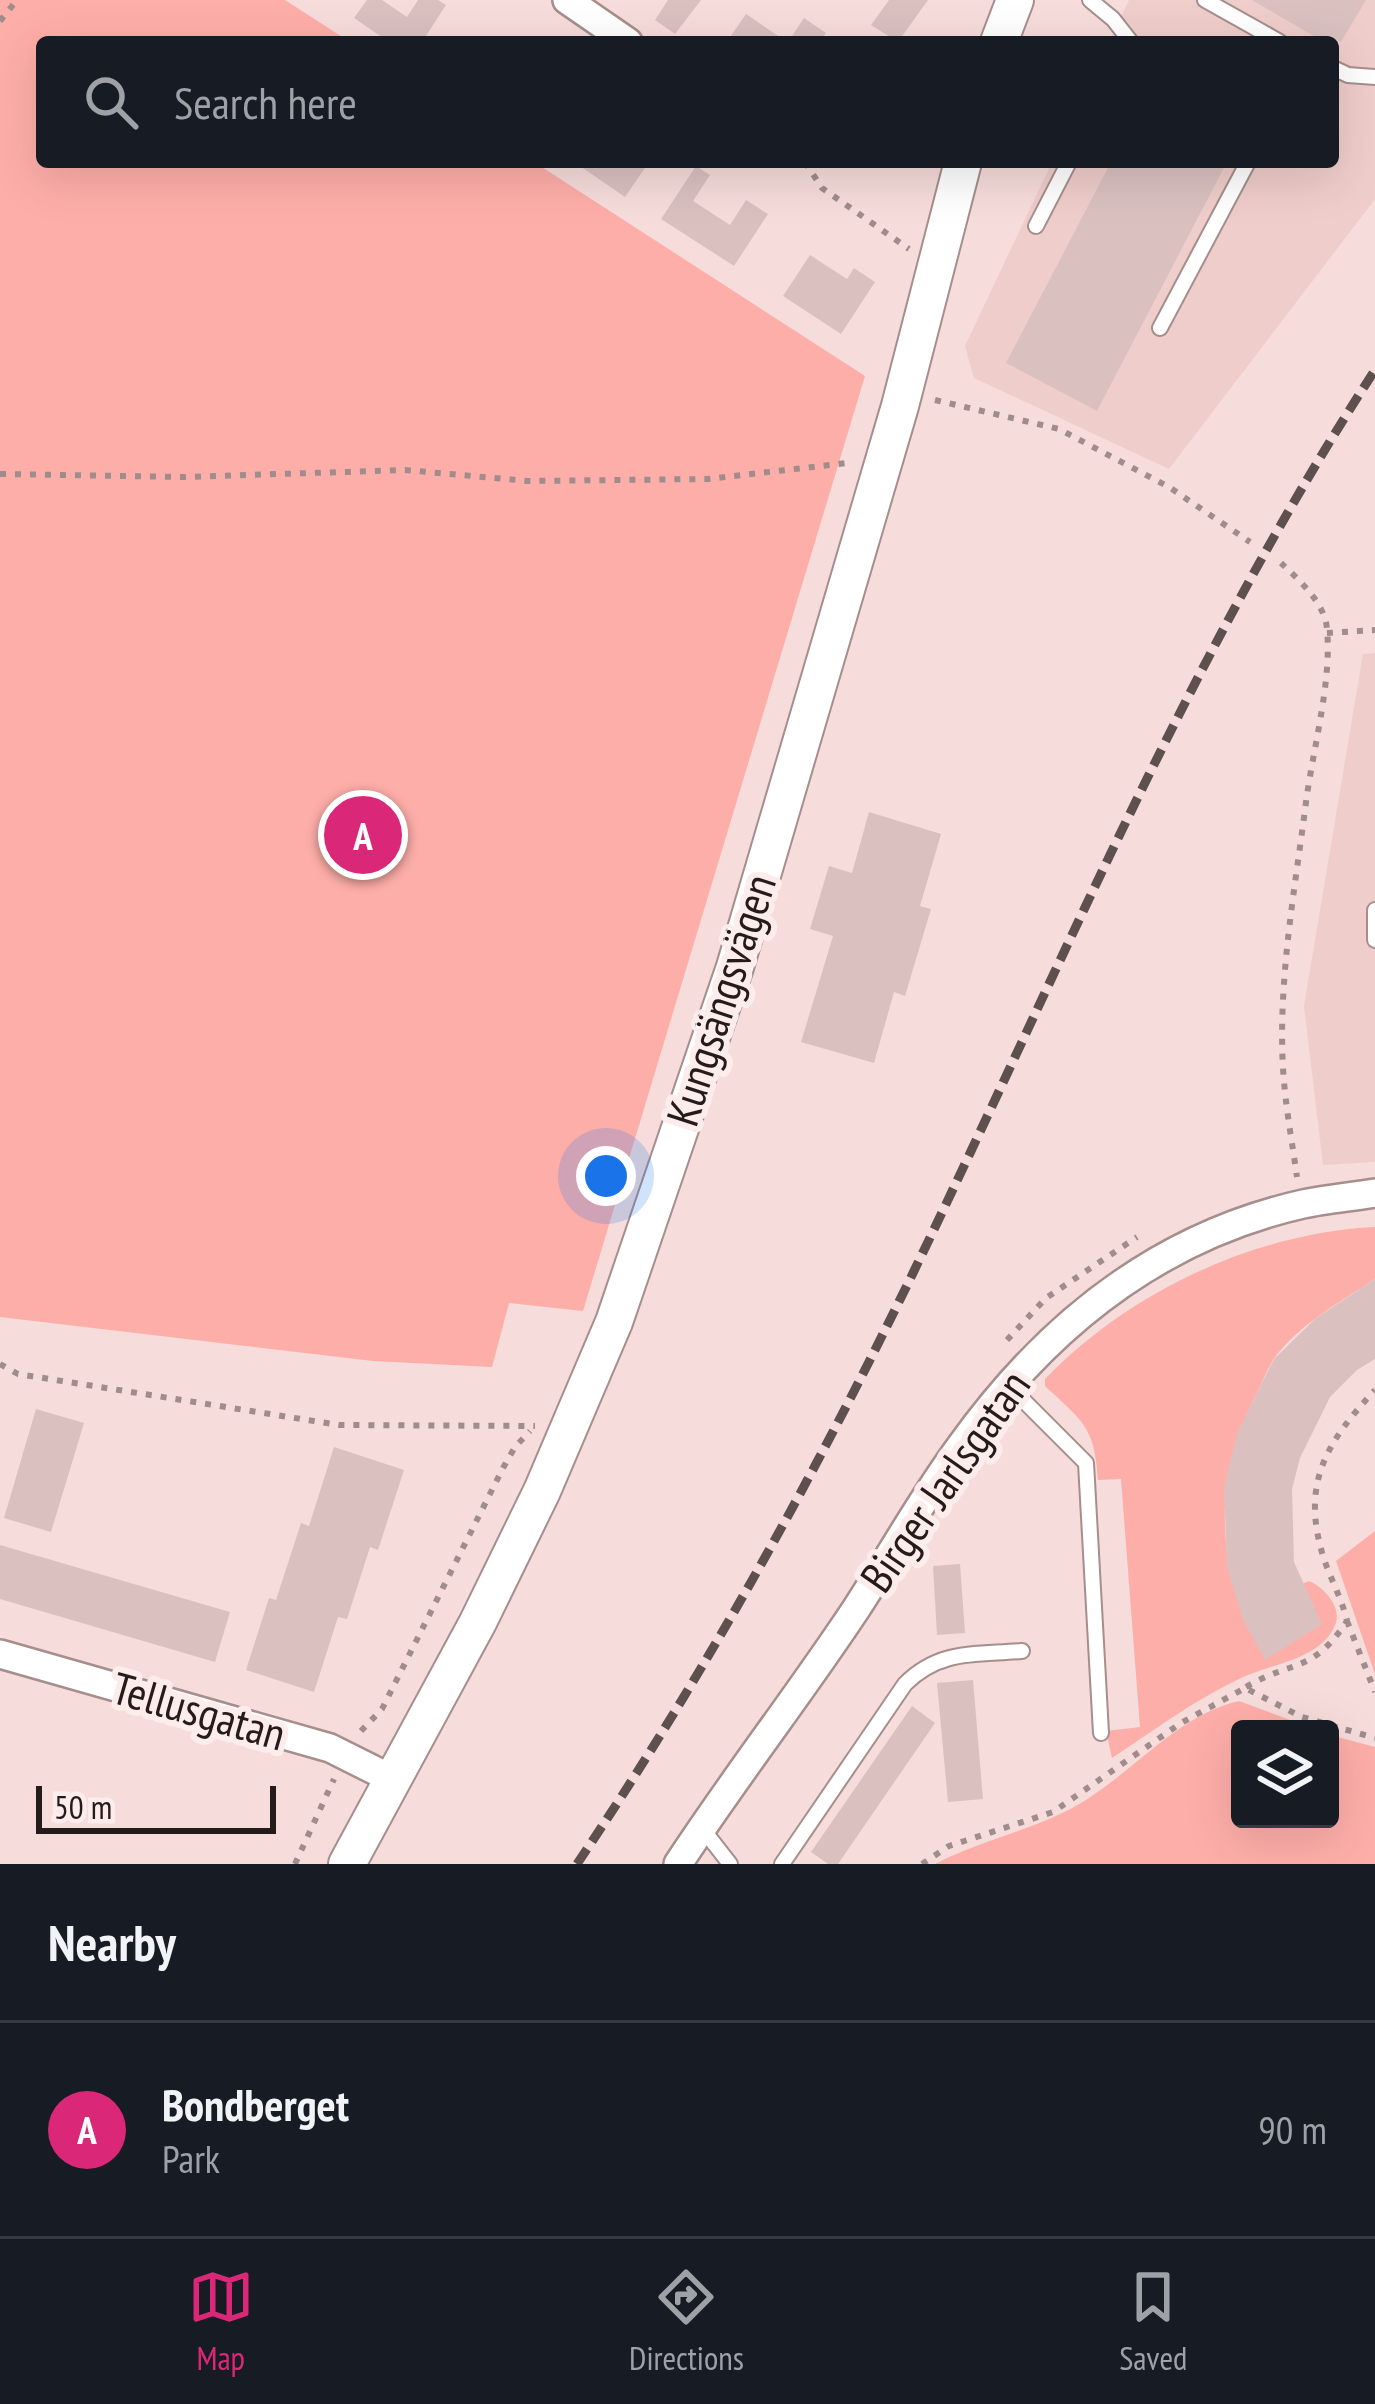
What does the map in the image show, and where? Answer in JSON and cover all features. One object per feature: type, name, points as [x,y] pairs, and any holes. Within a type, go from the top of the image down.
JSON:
[{"type":"street","points":[[567,0],[619,36]]},
{"type":"street","points":[[1001,36],[1015,0]]},
{"type":"street","name":"Kungsängsvägen","points":[[347,1864],[542,1491],[614,1322],[735,967],[904,391],[961,168]]},
{"type":"street","name":"Birger Jarlsgatan","points":[[678,1864],[853,1614],[959,1448],[1034,1355],[1107,1291],[1229,1227],[1302,1204],[1375,1193]]},
{"type":"street","name":"Tellusgatan","points":[[0,1654],[344,1755],[394,1780]]},
{"type":"lane","points":[[1090,0],[1126,36]]},
{"type":"lane","points":[[1205,0],[1269,36]]},
{"type":"lane","points":[[1339,71],[1375,77]]},
{"type":"lane","points":[[1036,226],[1066,168]]},
{"type":"lane","points":[[1160,328],[1245,168]]},
{"type":"lane","points":[[1375,910],[1375,940]]},
{"type":"lane","points":[[1008,1385],[1085,1463],[1101,1732]]},
{"type":"lane","points":[[782,1864],[905,1684],[922,1667],[939,1658],[1022,1651]]},
{"type":"lane","points":[[702,1828],[730,1864]]},
{"type":"path","points":[[0,21],[17,0]]},
{"type":"path","points":[[809,168],[822,188],[912,251]]},
{"type":"path","points":[[904,391],[1059,429],[1169,487],[1250,542]]},
{"type":"path","points":[[2,475],[250,476],[405,470],[528,481],[708,479],[849,463]]},
{"type":"path","points":[[1281,563],[1307,588],[1328,633],[1327,675],[1314,736],[1286,964],[1283,1067],[1302,1204]]},
{"type":"path","points":[[1328,633],[1375,630]]},
{"type":"path","points":[[0,1364],[18,1374],[339,1425],[535,1426],[503,1468],[382,1709],[344,1755],[295,1864]]},
{"type":"path","points":[[1375,1390],[1323,1454],[1317,1484],[1323,1556],[1375,1692]]},
{"type":"path","points":[[922,1864],[949,1846],[1053,1812],[1181,1723],[1271,1672],[1311,1662],[1330,1646],[1347,1621]]},
{"type":"path","points":[[1245,1688],[1302,1717],[1375,1738]]},
{"type":"shaded area","points":[[0,0],[285,0],[341,36],[36,36],[36,168],[543,168],[865,376],[583,1311],[509,1303],[492,1367],[373,1361],[0,1317]]},
{"type":"shaded area","points":[[1129,0],[1375,0],[1375,199],[1169,469],[974,378],[965,346],[1049,168],[1339,168],[1339,36],[1112,36]]},
{"type":"shaded area","points":[[1375,653],[1375,1162],[1323,1165],[1304,1006],[1363,654]]},
{"type":"shaded area","points":[[1375,1227],[1375,1279],[1307,1325],[1273,1360],[1242,1427],[1226,1494],[1225,1527],[1236,1593],[1265,1659],[1302,1584],[1315,1584],[1331,1599],[1335,1625],[1309,1652],[1213,1693],[1112,1758],[1106,1731],[1140,1727],[1121,1479],[1098,1480],[1090,1436],[1045,1386],[1045,1379],[1115,1319],[1196,1273],[1284,1241]]},
{"type":"shaded area","points":[[1375,1531],[1375,1674],[1336,1561]]},
{"type":"shaded area","points":[[1239,1701],[1290,1720],[1231,1720],[1231,1828],[1339,1828],[1339,1737],[1375,1747],[1375,1864],[935,1864],[1074,1807],[1216,1708]]},
{"type":"building","points":[[367,0],[382,0],[407,17],[418,0],[446,5],[426,36],[380,36],[354,18]]},
{"type":"building","points":[[668,0],[701,0],[675,34],[655,20]]},
{"type":"building","points":[[889,0],[928,0],[902,36],[888,36],[871,25]]},
{"type":"building","points":[[1252,0],[1366,0],[1341,42],[1339,36],[1314,36]]},
{"type":"building","points":[[746,14],[778,36],[731,36]]},
{"type":"building","points":[[804,18],[826,33],[824,36],[792,36]]},
{"type":"building","points":[[583,168],[645,168],[625,197]]},
{"type":"building","points":[[695,168],[710,175],[693,201],[730,225],[746,200],[768,214],[734,266],[661,219]]},
{"type":"building","points":[[1108,168],[1224,168],[1097,411],[1006,363]]},
{"type":"building","points":[[810,255],[847,279],[854,268],[875,282],[841,334],[783,296]]},
{"type":"building","points":[[869,812],[941,834],[920,906],[931,909],[905,996],[894,992],[874,1063],[801,1042],[833,936],[810,929],[829,866],[852,873]]},
{"type":"building","points":[[1375,1279],[1375,1359],[1330,1397],[1300,1458],[1292,1489],[1294,1562],[1322,1624],[1265,1660],[1243,1620],[1227,1566],[1224,1487],[1238,1431],[1274,1359],[1316,1318]]},
{"type":"building","points":[[36,1409],[84,1423],[51,1532],[4,1518]]},
{"type":"building","points":[[334,1447],[404,1470],[378,1550],[370,1547],[347,1619],[338,1617],[314,1692],[246,1670],[269,1598],[276,1600],[301,1523],[309,1526]]},
{"type":"building","points":[[0,1545],[230,1612],[215,1662],[0,1599]]},
{"type":"building","points":[[960,1564],[965,1633],[937,1635],[933,1566]]},
{"type":"building","points":[[973,1680],[983,1799],[948,1802],[937,1683]]},
{"type":"building","points":[[912,1706],[935,1723],[838,1864],[828,1864],[811,1852]]},
{"type":"railway","points":[[577,1864],[713,1649],[796,1500],[913,1273],[1186,700],[1245,588],[1375,370]]},
{"type":"place","name":"Bondberget","points":[[363,835]]}]
